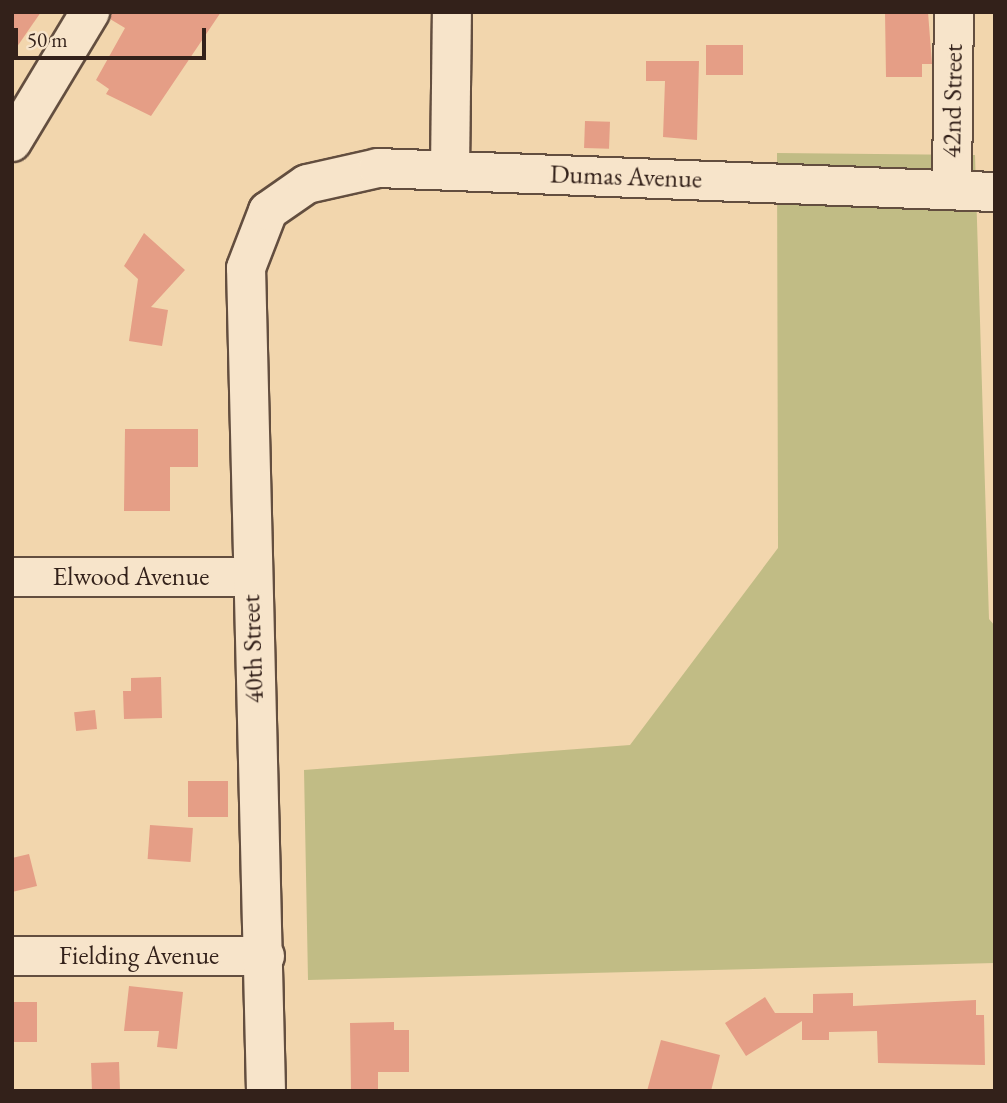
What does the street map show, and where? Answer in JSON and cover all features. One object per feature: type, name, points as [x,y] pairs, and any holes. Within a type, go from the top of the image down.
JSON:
[{"type":"street","points":[[12,142],[90,12]]},
{"type":"street","points":[[450,170],[452,12]]},
{"type":"street","name":"42nd Street","points":[[952,190],[954,12]]},
{"type":"street","name":"Dumas Avenue","points":[[268,211],[286,195],[341,172],[450,170],[995,192]]},
{"type":"street","name":"40th Street","points":[[266,1091],[265,956],[250,577],[246,268],[268,211]]},
{"type":"street","name":"Elwood Avenue","points":[[12,577],[250,577]]},
{"type":"street","name":"Fielding Avenue","points":[[12,956],[265,956]]},
{"type":"shaded area","points":[[777,153],[975,155],[989,619],[995,626],[995,963],[308,980],[304,770],[630,745],[778,548]]},
{"type":"building","points":[[12,12],[41,12],[12,54]]},
{"type":"building","points":[[112,12],[221,12],[151,116],[106,94],[109,89],[96,80],[125,28],[110,19]]},
{"type":"building","points":[[885,12],[928,12],[932,64],[922,64],[922,77],[886,77]]},
{"type":"building","points":[[706,45],[743,45],[743,75],[706,75]]},
{"type":"building","points":[[646,61],[699,61],[697,140],[663,137],[665,81],[646,81]]},
{"type":"building","points":[[585,121],[610,122],[609,149],[584,148]]},
{"type":"building","points":[[144,233],[185,270],[151,307],[168,310],[162,346],[129,341],[138,279],[124,266]]},
{"type":"building","points":[[125,429],[198,429],[198,467],[170,467],[170,511],[124,511]]},
{"type":"building","points":[[161,677],[162,718],[124,719],[123,691],[131,691],[131,678]]},
{"type":"building","points":[[95,710],[97,729],[76,731],[74,712]]},
{"type":"building","points":[[188,781],[228,781],[228,817],[188,817]]},
{"type":"building","points":[[150,825],[193,828],[191,862],[148,859]]},
{"type":"building","points":[[29,854],[37,886],[12,892],[12,858]]},
{"type":"building","points":[[129,986],[183,992],[177,1049],[157,1047],[159,1031],[124,1031]]},
{"type":"building","points":[[853,993],[853,1006],[976,1000],[976,1015],[984,1015],[985,1065],[878,1063],[877,1031],[829,1032],[829,1040],[802,1040],[802,1021],[746,1056],[725,1023],[765,997],[775,1013],[813,1013],[813,994]]},
{"type":"building","points":[[12,1002],[37,1002],[37,1042],[12,1042]]},
{"type":"building","points":[[394,1022],[394,1030],[409,1030],[409,1072],[378,1072],[378,1091],[351,1091],[350,1023]]},
{"type":"building","points":[[661,1040],[720,1055],[711,1091],[647,1091]]},
{"type":"building","points":[[119,1062],[120,1091],[92,1091],[91,1063]]}]
